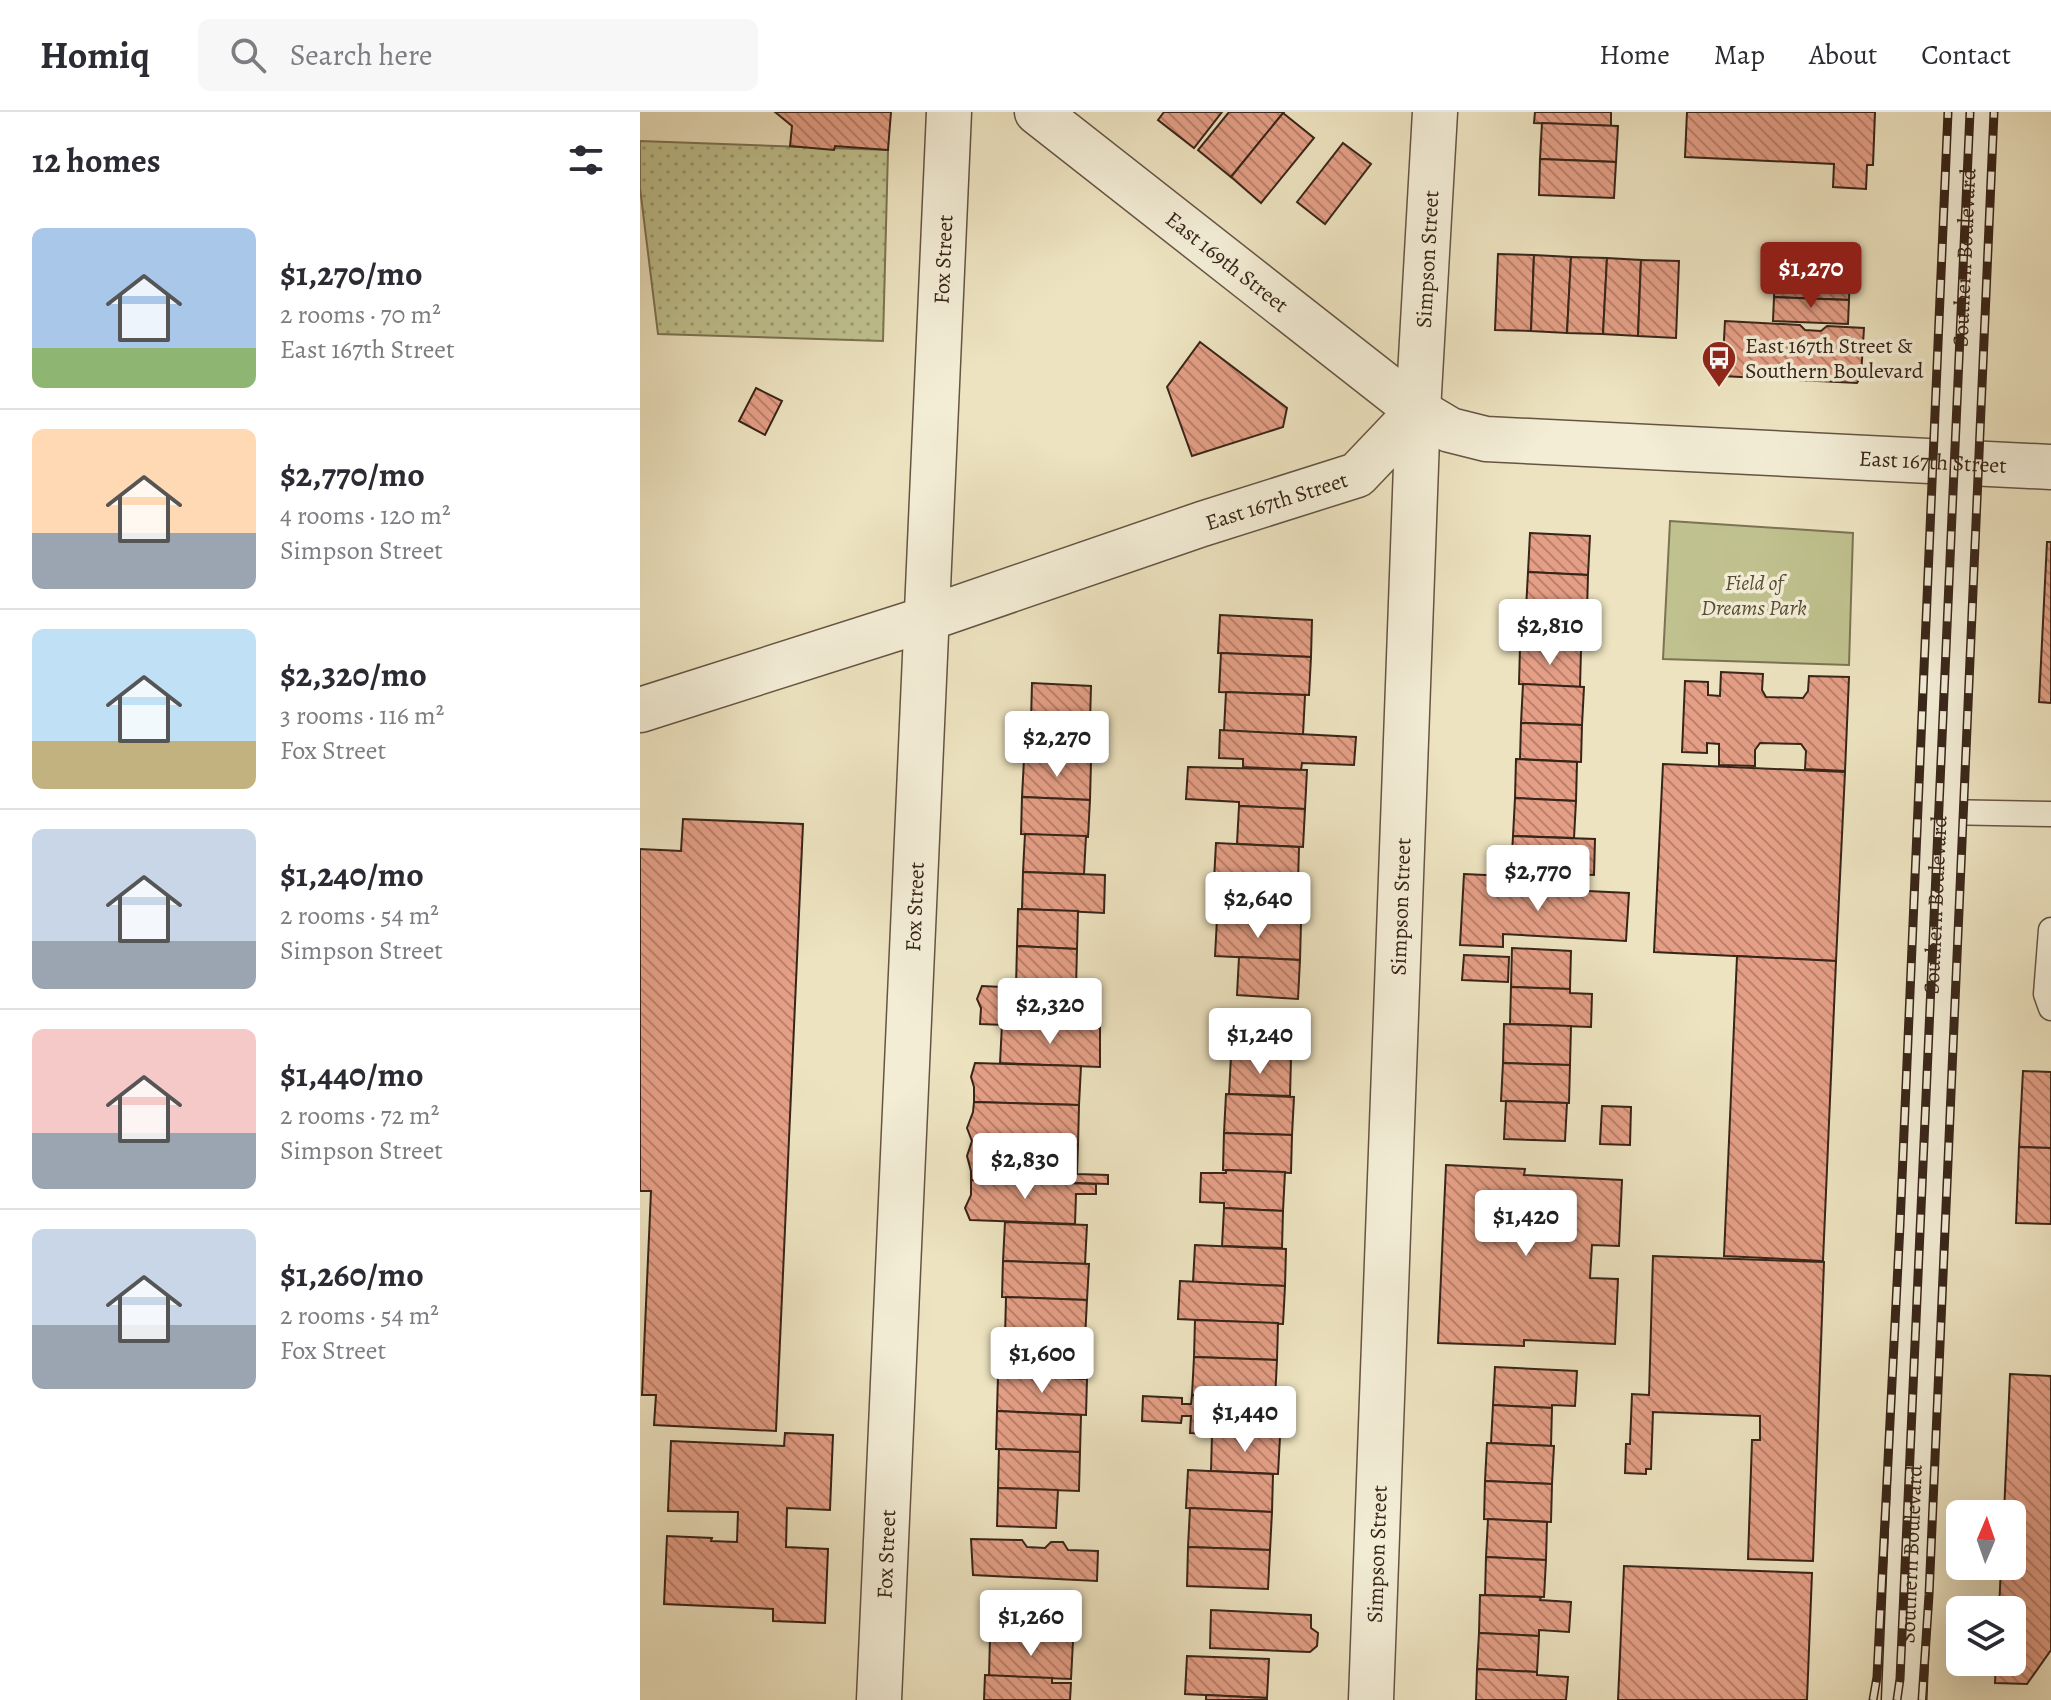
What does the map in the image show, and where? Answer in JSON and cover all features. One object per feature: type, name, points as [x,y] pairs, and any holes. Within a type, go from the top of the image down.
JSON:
[{"type":"street","name":"Fox Street","points":[[879,1700],[949,112]]},
{"type":"street","name":"East 169th Street","points":[[1037,112],[1418,411]]},
{"type":"street","name":"Simpson Street","points":[[1371,1700],[1418,411],[1435,112]]},
{"type":"street","name":"Southern Boulevard","points":[[1904,1700],[1970,112]]},
{"type":"street","name":"East 167th Street","points":[[640,710],[926,619],[1357,475],[1418,411],[1450,430],[1486,439],[2051,467]]},
{"type":"lane","points":[[1941,812],[2051,814]]},
{"type":"lane","points":[[2051,930],[2046,994],[2051,1008]]},
{"type":"green space","points":[[640,141],[888,150],[883,341],[658,334],[640,188]]},
{"type":"green space","name":"Field of Dreams Park","points":[[1670,521],[1853,533],[1849,665],[1663,659]]},
{"type":"building","points":[[775,112],[891,112],[888,150],[790,146],[792,126]]},
{"type":"building","points":[[1164,112],[1222,112],[1194,148],[1158,120]]},
{"type":"building","points":[[1229,112],[1284,112],[1231,177],[1198,150]]},
{"type":"building","points":[[1535,112],[1611,112],[1611,126],[1534,123]]},
{"type":"building","points":[[1687,112],[1875,112],[1873,165],[1867,165],[1866,189],[1833,187],[1834,164],[1685,157]]},
{"type":"building","points":[[1283,113],[1314,138],[1261,203],[1231,177]]},
{"type":"building","points":[[1542,123],[1618,126],[1616,162],[1540,159]]},
{"type":"building","points":[[1343,143],[1371,164],[1325,224],[1297,202]]},
{"type":"building","points":[[1540,159],[1616,162],[1614,198],[1539,195]]},
{"type":"building","points":[[1498,254],[1534,255],[1531,331],[1495,330]]},
{"type":"building","points":[[1534,255],[1571,257],[1567,333],[1531,331]]},
{"type":"building","points":[[1571,257],[1607,258],[1603,334],[1567,333]]},
{"type":"building","points":[[1607,258],[1641,260],[1638,336],[1603,334]]},
{"type":"building","points":[[1641,260],[1679,261],[1676,338],[1638,336]]},
{"type":"building","points":[[1775,267],[1850,270],[1849,300],[1774,297]]},
{"type":"building","points":[[1774,297],[1849,300],[1848,324],[1773,321]]},
{"type":"building","points":[[1725,321],[1800,325],[1805,330],[1821,331],[1827,326],[1864,328],[1861,376],[1857,383],[1722,376]]},
{"type":"building","points":[[1200,342],[1287,408],[1283,427],[1192,456],[1167,387]]},
{"type":"building","points":[[756,388],[782,401],[765,435],[739,421]]},
{"type":"building","points":[[1530,533],[1590,536],[1588,575],[1528,572]]},
{"type":"building","points":[[2047,542],[2051,542],[2051,703],[2039,702]]},
{"type":"building","points":[[1528,572],[1588,575],[1587,611],[1526,609]]},
{"type":"building","points":[[1522,609],[1583,611],[1581,650],[1520,647]]},
{"type":"building","points":[[1220,615],[1312,620],[1311,657],[1218,653]]},
{"type":"building","points":[[1520,647],[1581,650],[1580,687],[1519,684]]},
{"type":"building","points":[[1221,653],[1311,657],[1309,695],[1219,692]]},
{"type":"building","points":[[1721,672],[1763,674],[1762,690],[1766,697],[1803,698],[1808,691],[1809,676],[1849,677],[1845,771],[1805,769],[1806,751],[1801,744],[1760,743],[1755,750],[1755,766],[1719,765],[1719,744],[1707,743],[1707,753],[1682,752],[1685,681],[1708,682],[1708,695],[1720,696]]},
{"type":"building","points":[[1032,683],[1091,686],[1090,723],[1031,721]]},
{"type":"building","points":[[1523,684],[1584,687],[1582,725],[1521,723]]},
{"type":"building","points":[[1226,692],[1305,695],[1303,735],[1224,731]]},
{"type":"building","points":[[1031,721],[1090,723],[1089,761],[1029,759]]},
{"type":"building","points":[[1521,723],[1582,725],[1581,762],[1520,759]]},
{"type":"building","points":[[1220,730],[1356,737],[1354,765],[1302,763],[1301,770],[1243,767],[1243,759],[1219,758]]},
{"type":"building","points":[[1024,759],[1091,761],[1090,800],[1022,797]]},
{"type":"building","points":[[1516,759],[1577,762],[1576,801],[1515,798]]},
{"type":"building","points":[[1663,764],[1845,772],[1836,961],[1654,952]]},
{"type":"building","points":[[1188,767],[1307,770],[1305,809],[1239,806],[1239,802],[1186,799]]},
{"type":"building","points":[[1022,797],[1090,800],[1088,837],[1021,834]]},
{"type":"building","points":[[1515,798],[1576,801],[1574,838],[1513,836]]},
{"type":"building","points":[[1239,806],[1305,809],[1303,847],[1237,844]]},
{"type":"building","points":[[683,819],[803,824],[776,1431],[654,1425],[656,1395],[642,1395],[651,1191],[640,1191],[640,849],[681,851]]},
{"type":"building","points":[[1025,834],[1086,836],[1084,874],[1023,872]]},
{"type":"building","points":[[1513,836],[1595,839],[1594,875],[1511,871]]},
{"type":"building","points":[[1216,843],[1299,847],[1298,884],[1214,880]]},
{"type":"building","points":[[1023,872],[1105,875],[1104,913],[1022,909]]},
{"type":"building","points":[[1464,874],[1506,876],[1506,887],[1629,893],[1626,941],[1503,934],[1503,947],[1460,945]]},
{"type":"building","points":[[1214,880],[1298,884],[1296,922],[1213,919]]},
{"type":"building","points":[[1018,909],[1078,911],[1077,949],[1017,946]]},
{"type":"building","points":[[1217,919],[1301,923],[1300,960],[1215,956]]},
{"type":"building","points":[[1017,946],[1077,949],[1076,988],[1016,986]]},
{"type":"building","points":[[1512,948],[1571,951],[1570,989],[1511,987]]},
{"type":"building","points":[[1464,955],[1509,957],[1508,982],[1462,980]]},
{"type":"building","points":[[1737,956],[1836,961],[1823,1261],[1724,1256]]},
{"type":"building","points":[[1239,957],[1300,960],[1298,999],[1237,995]]},
{"type":"building","points":[[982,986],[1086,991],[1085,1028],[980,1024],[981,1008],[977,999]]},
{"type":"building","points":[[1511,987],[1570,989],[1570,993],[1592,994],[1591,1027],[1510,1024]]},
{"type":"building","points":[[1233,1018],[1293,1020],[1291,1059],[1231,1056]]},
{"type":"building","points":[[1002,1024],[1100,1028],[1100,1067],[1000,1063]]},
{"type":"building","points":[[1504,1024],[1571,1026],[1570,1065],[1503,1063]]},
{"type":"building","points":[[1231,1056],[1291,1059],[1290,1096],[1229,1094]]},
{"type":"building","points":[[975,1063],[1081,1066],[1079,1105],[974,1102],[971,1077]]},
{"type":"building","points":[[1503,1063],[1570,1065],[1569,1103],[1501,1101]]},
{"type":"building","points":[[2023,1071],[2051,1072],[2051,1148],[2019,1147]]},
{"type":"building","points":[[1226,1094],[1294,1097],[1292,1135],[1224,1133]]},
{"type":"building","points":[[1506,1101],[1567,1103],[1565,1141],[1504,1139]]},
{"type":"building","points":[[974,1102],[1079,1105],[1078,1145],[972,1141],[967,1128]]},
{"type":"building","points":[[1602,1106],[1631,1107],[1630,1145],[1600,1144]]},
{"type":"building","points":[[1224,1133],[1292,1135],[1291,1173],[1223,1170]]},
{"type":"building","points":[[972,1141],[1078,1145],[1077,1174],[1108,1175],[1108,1184],[971,1180],[967,1156]]},
{"type":"building","points":[[2019,1147],[2051,1148],[2051,1224],[2016,1223]]},
{"type":"building","points":[[1446,1165],[1525,1169],[1524,1175],[1622,1180],[1619,1246],[1592,1245],[1590,1278],[1618,1279],[1615,1344],[1524,1340],[1524,1346],[1438,1343]]},
{"type":"building","points":[[1226,1170],[1285,1172],[1283,1211],[1224,1208],[1224,1203],[1200,1202],[1201,1173],[1226,1173]]},
{"type":"building","points":[[971,1180],[1096,1184],[1096,1194],[1076,1194],[1075,1224],[970,1220],[965,1208],[971,1195]]},
{"type":"building","points":[[1224,1208],[1283,1211],[1282,1248],[1222,1246]]},
{"type":"building","points":[[1005,1222],[1087,1225],[1085,1264],[1003,1261]]},
{"type":"building","points":[[1195,1245],[1286,1249],[1285,1286],[1193,1282]]},
{"type":"building","points":[[1653,1256],[1824,1262],[1813,1561],[1748,1559],[1752,1440],[1760,1440],[1760,1416],[1653,1412],[1651,1469],[1646,1469],[1646,1474],[1625,1473],[1626,1444],[1630,1444],[1632,1394],[1649,1395]]},
{"type":"building","points":[[1003,1261],[1089,1264],[1087,1300],[1002,1297]]},
{"type":"building","points":[[1180,1281],[1285,1286],[1283,1324],[1178,1319]]},
{"type":"building","points":[[1006,1297],[1087,1300],[1085,1339],[1005,1337]]},
{"type":"building","points":[[1195,1320],[1278,1323],[1277,1360],[1194,1357]]},
{"type":"building","points":[[1005,1337],[1085,1339],[1084,1379],[1004,1376]]},
{"type":"building","points":[[1194,1357],[1277,1360],[1275,1399],[1192,1395]]},
{"type":"building","points":[[1495,1367],[1577,1371],[1575,1406],[1493,1405]]},
{"type":"building","points":[[2010,1374],[2051,1376],[2051,1650],[2027,1684],[1995,1683],[1995,1676],[2026,1676],[2026,1596],[2000,1596],[2000,1580],[2026,1580],[2026,1500],[2005,1500]]},
{"type":"building","points":[[998,1376],[1087,1379],[1086,1415],[997,1411]]},
{"type":"building","points":[[1192,1395],[1281,1399],[1280,1437],[1190,1433],[1191,1416],[1182,1416],[1181,1423],[1142,1421],[1143,1396],[1182,1398],[1182,1404],[1191,1404]]},
{"type":"building","points":[[1493,1405],[1552,1408],[1551,1446],[1491,1443]]},
{"type":"building","points":[[997,1411],[1081,1415],[1080,1452],[996,1449]]},
{"type":"building","points":[[785,1433],[833,1435],[830,1510],[787,1508],[786,1547],[828,1549],[825,1623],[773,1621],[773,1609],[664,1604],[667,1536],[737,1542],[738,1512],[668,1511],[671,1441],[784,1446]]},
{"type":"building","points":[[1212,1434],[1280,1437],[1278,1474],[1211,1471]]},
{"type":"building","points":[[1487,1443],[1554,1446],[1552,1484],[1485,1481]]},
{"type":"building","points":[[999,1449],[1080,1452],[1079,1491],[998,1488]]},
{"type":"building","points":[[1188,1470],[1273,1474],[1272,1512],[1186,1508]]},
{"type":"building","points":[[1485,1481],[1552,1484],[1551,1522],[1484,1519]]},
{"type":"building","points":[[998,1488],[1058,1490],[1056,1528],[997,1526]]},
{"type":"building","points":[[1190,1508],[1272,1512],[1270,1550],[1188,1547]]},
{"type":"building","points":[[1488,1519],[1547,1522],[1546,1560],[1486,1557]]},
{"type":"building","points":[[971,1539],[1022,1540],[1027,1547],[1045,1548],[1051,1542],[1063,1542],[1068,1550],[1098,1551],[1097,1581],[973,1575]]},
{"type":"building","points":[[1188,1547],[1270,1550],[1268,1589],[1187,1586]]},
{"type":"building","points":[[1486,1557],[1546,1560],[1544,1597],[1485,1595]]},
{"type":"building","points":[[1624,1566],[1812,1573],[1807,1700],[1618,1700]]},
{"type":"building","points":[[1480,1595],[1541,1597],[1540,1600],[1571,1602],[1569,1632],[1539,1630],[1539,1636],[1479,1633]]},
{"type":"building","points":[[992,1599],[1075,1603],[1073,1641],[990,1637]]},
{"type":"building","points":[[1211,1610],[1311,1615],[1311,1628],[1318,1633],[1317,1646],[1310,1652],[1210,1648]]},
{"type":"building","points":[[1479,1633],[1539,1636],[1537,1672],[1477,1669]]},
{"type":"building","points":[[990,1637],[1073,1641],[1071,1679],[989,1676]]},
{"type":"building","points":[[1187,1656],[1269,1659],[1267,1698],[1185,1694]]},
{"type":"building","points":[[1477,1669],[1568,1677],[1566,1700],[1476,1700]]},
{"type":"building","points":[[985,1675],[1052,1678],[1052,1683],[1071,1683],[1070,1700],[984,1700]]},
{"type":"building","points":[[1206,1695],[1267,1698],[1267,1700],[1206,1700]]},
{"type":"railway","points":[[1873,1700],[1877,1677],[1900,1225],[1948,112]]},
{"type":"railway","points":[[1897,1700],[1970,112]]},
{"type":"railway","points":[[1922,1700],[1994,112]]},
{"type":"place","name":"East 167th Street & Southern Boulevard","points":[[1719,389]]}]
